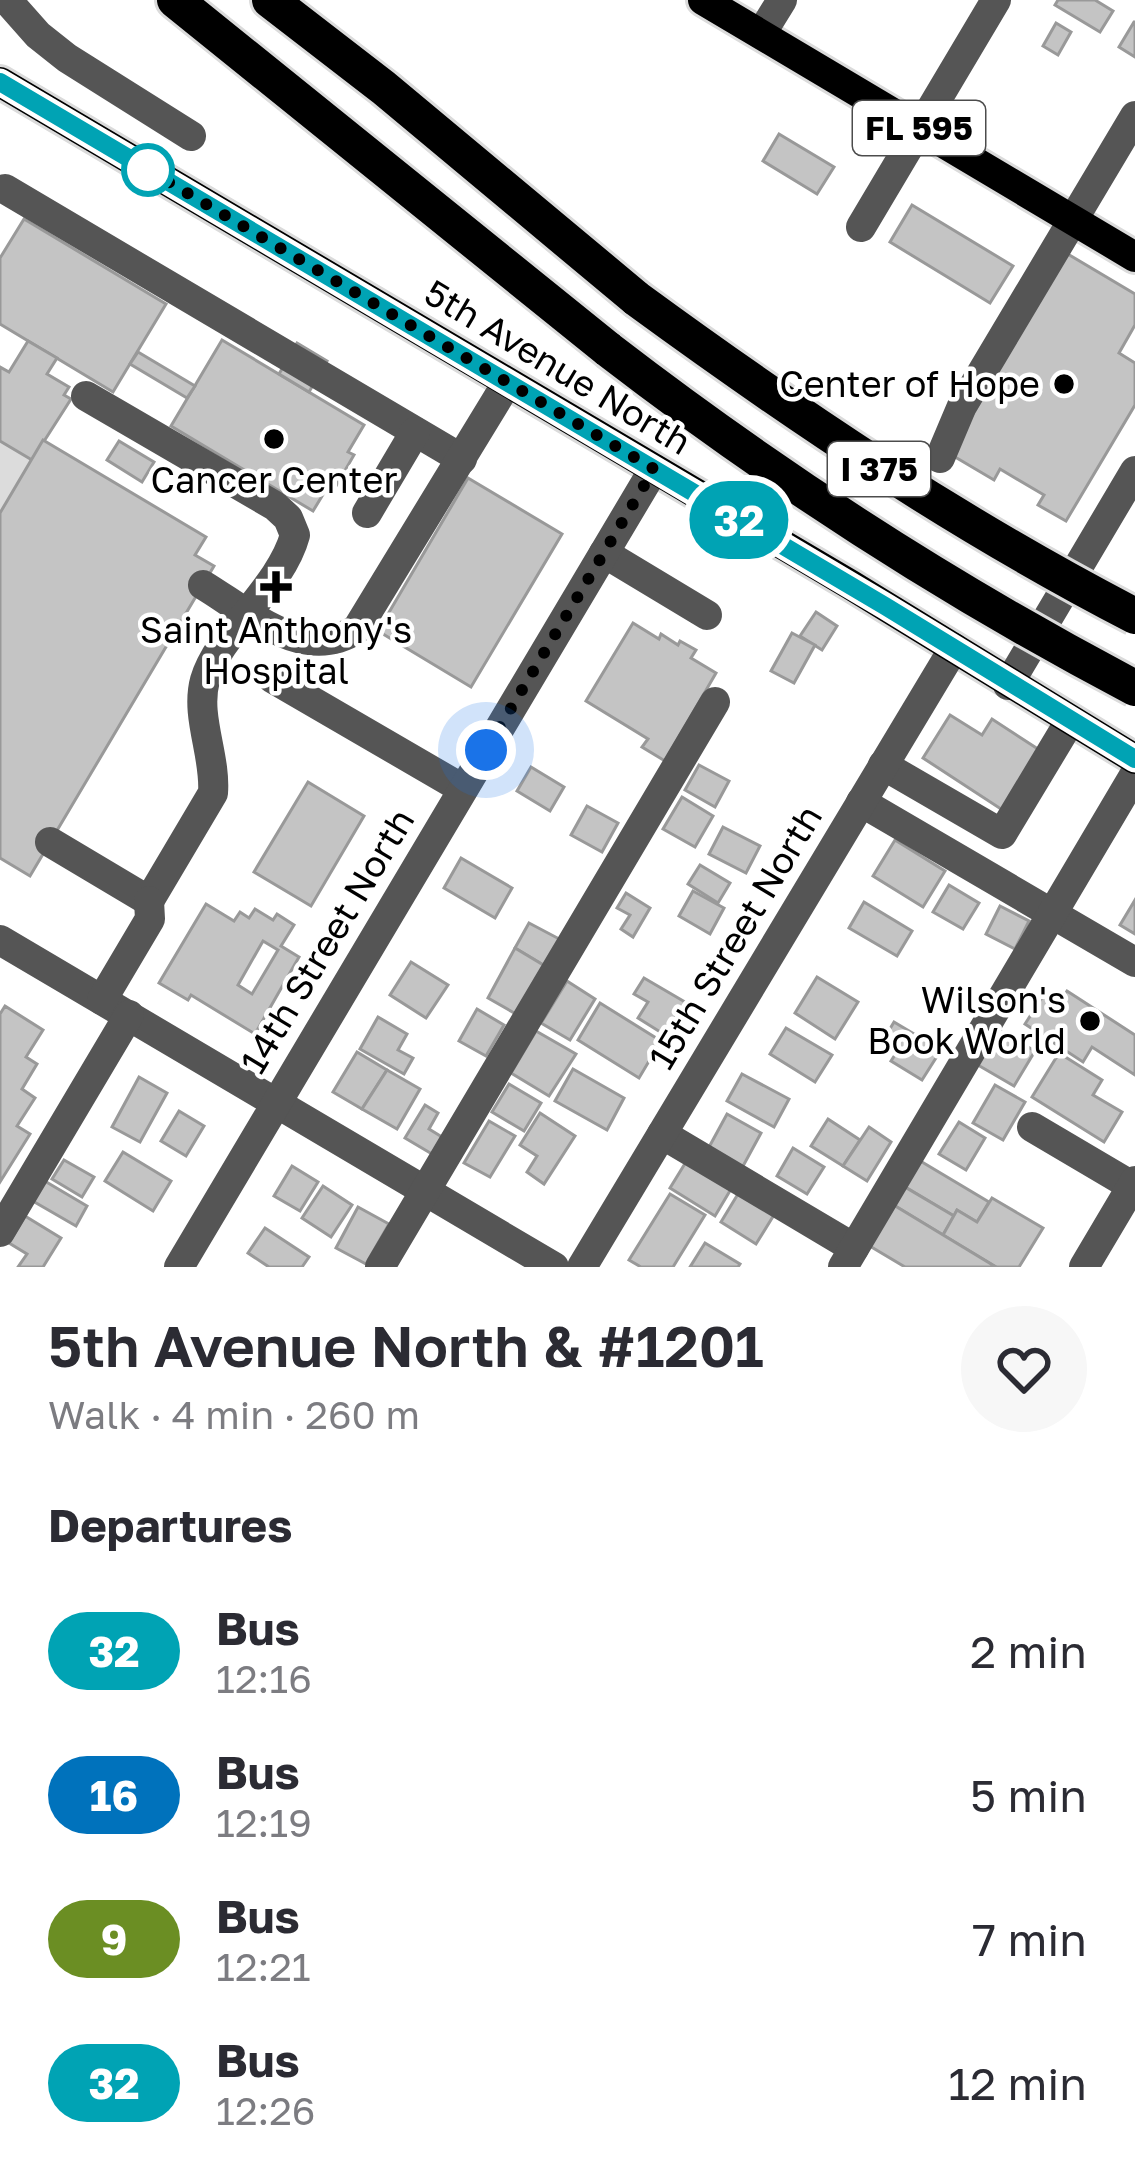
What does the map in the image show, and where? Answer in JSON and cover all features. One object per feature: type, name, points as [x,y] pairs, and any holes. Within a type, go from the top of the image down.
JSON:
[{"type":"highway","name":"I 375","points":[[175,0],[720,435],[802,492],[1135,688]]},
{"type":"highway","name":"I 375","points":[[270,0],[384,88],[637,299],[900,483],[1135,616]]},
{"type":"highway","points":[[292,0],[384,88]]},
{"type":"main road","name":"FL 595","points":[[703,0],[1135,257]]},
{"type":"main road","name":"5th Avenue North","points":[[0,82],[1135,759]]},
{"type":"street","points":[[761,34],[782,0]]},
{"type":"street","points":[[861,227],[996,0]]},
{"type":"street","points":[[7,13],[190,136]]},
{"type":"street","points":[[940,458],[962,406],[1135,116]]},
{"type":"street","points":[[3,189],[38,188],[220,296],[229,322],[461,459]]},
{"type":"street","points":[[203,585],[286,635],[303,641],[342,639],[357,629],[507,383]]},
{"type":"street","points":[[0,1232],[116,1007],[150,919],[149,902],[213,793],[204,684],[209,669],[291,548],[295,535],[289,518],[274,506],[86,396]]},
{"type":"street","points":[[367,513],[415,432]]},
{"type":"street","name":"14th Street North","points":[[179,1267],[654,469]]},
{"type":"street","points":[[1008,685],[1135,471]]},
{"type":"street","points":[[604,553],[707,615]]},
{"type":"street","name":"15th Street North","points":[[583,1267],[954,648]]},
{"type":"street","points":[[272,678],[463,789]]},
{"type":"street","points":[[380,1267],[716,702]]},
{"type":"street","points":[[883,765],[1002,834],[1070,722]]},
{"type":"street","points":[[662,1134],[848,1258],[1135,774]]},
{"type":"street","points":[[861,802],[1135,962]]},
{"type":"street","points":[[50,842],[149,902]]},
{"type":"street","points":[[0,940],[554,1267]]},
{"type":"street","points":[[1032,1127],[1134,1184],[1086,1266]]},
{"type":"shaded area","points":[[0,441],[32,460],[0,513]]},
{"type":"building","points":[[1058,0],[1095,0],[1113,11],[1100,32],[1055,5]]},
{"type":"building","points":[[1135,22],[1135,57],[1119,47]]},
{"type":"building","points":[[1056,23],[1071,32],[1058,55],[1043,46]]},
{"type":"building","points":[[779,134],[834,167],[817,194],[763,161]]},
{"type":"building","points":[[912,205],[1013,266],[990,303],[890,242]]},
{"type":"building","points":[[24,219],[166,304],[113,392],[0,324],[0,258]]},
{"type":"building","name":"Center of Hope","points":[[1066,253],[1135,294],[1135,325],[1119,353],[1135,363],[1135,405],[1066,521],[1038,505],[1044,495],[1000,469],[994,480],[950,454]]},
{"type":"building","name":"Cancer Center","points":[[222,340],[364,425],[336,486],[330,483],[313,511],[171,426]]},
{"type":"building","points":[[28,341],[57,358],[47,374],[69,387],[64,395],[71,399],[32,460],[0,441],[0,367],[9,372]]},
{"type":"building","points":[[297,343],[327,361],[309,392],[279,374]]},
{"type":"building","points":[[138,352],[195,386],[187,398],[130,364]]},
{"type":"building","points":[[43,440],[206,537],[195,555],[214,566],[30,876],[0,858],[0,513]]},
{"type":"building","points":[[119,441],[154,462],[142,482],[107,460]]},
{"type":"building","points":[[468,478],[562,534],[471,687],[378,631]]},
{"type":"building","points":[[816,612],[837,626],[822,650],[800,636]]},
{"type":"building","points":[[633,623],[659,639],[661,634],[696,650],[691,658],[716,673],[665,761],[642,747],[648,739],[586,701]]},
{"type":"building","points":[[792,633],[815,645],[794,683],[771,671]]},
{"type":"building","points":[[950,715],[982,735],[992,719],[1041,751],[1004,811],[923,758]]},
{"type":"building","points":[[699,765],[729,781],[715,807],[685,790]]},
{"type":"building","points":[[531,767],[564,787],[550,811],[517,791]]},
{"type":"building","points":[[308,782],[364,816],[311,906],[254,872]]},
{"type":"building","points":[[682,797],[713,816],[695,847],[663,829]]},
{"type":"building","points":[[587,806],[618,823],[602,852],[571,835]]},
{"type":"building","points":[[723,827],[760,846],[746,873],[709,854]]},
{"type":"building","points":[[895,840],[945,871],[923,907],[873,876]]},
{"type":"building","points":[[461,858],[512,888],[495,918],[444,888]]},
{"type":"building","points":[[700,865],[730,883],[718,903],[688,884]]},
{"type":"building","points":[[949,885],[979,903],[963,929],[933,912]]},
{"type":"building","points":[[693,891],[724,908],[710,934],[679,916]]},
{"type":"building","points":[[626,893],[650,908],[633,937],[621,929],[630,915],[617,908]]},
{"type":"building","points":[[1135,900],[1135,934],[1120,925]]},
{"type":"building","points":[[864,902],[912,931],[897,956],[849,928]]},
{"type":"building","points":[[206,904],[234,921],[240,912],[249,918],[255,909],[273,920],[277,914],[294,925],[281,946],[299,957],[255,1034],[191,995],[188,1000],[159,983]],"holes":[[[263,941],[278,950],[252,994],[238,985]]]},
{"type":"building","points":[[1000,906],[1029,921],[1015,949],[986,934]]},
{"type":"building","points":[[529,923],[565,942],[550,969],[515,948]]},
{"type":"building","points":[[515,948],[550,969],[523,1018],[488,998]]},
{"type":"building","points":[[411,962],[448,985],[426,1018],[390,995]]},
{"type":"building","points":[[817,977],[858,1002],[835,1039],[795,1013]]},
{"type":"building","points":[[644,978],[685,1002],[665,1035],[638,1018],[648,1002],[634,994]]},
{"type":"building","points":[[567,981],[595,999],[570,1040],[541,1023]]},
{"type":"building","points":[[1067,991],[1135,1035],[1135,1075],[1092,1047],[1083,1062],[1025,1024],[1043,996],[1058,1005]]},
{"type":"building","points":[[600,1003],[661,1041],[639,1078],[578,1040]]},
{"type":"building","points":[[5,1006],[43,1030],[26,1057],[37,1064],[22,1089],[35,1098],[17,1126],[30,1134],[0,1182],[0,1014]]},
{"type":"building","points":[[477,1009],[504,1025],[486,1056],[459,1041]]},
{"type":"building","points":[[378,1017],[407,1034],[398,1050],[413,1058],[404,1074],[360,1049]]},
{"type":"building","points":[[894,1022],[941,1050],[922,1080],[891,1061],[900,1047],[885,1037]]},
{"type":"building","points":[[991,1026],[1035,1051],[1014,1086],[971,1061]]},
{"type":"building","points":[[786,1028],[832,1055],[815,1082],[770,1054]]},
{"type":"building","points":[[536,1031],[576,1054],[549,1096],[511,1073]]},
{"type":"building","points":[[357,1052],[387,1070],[362,1109],[333,1092]]},
{"type":"building","points":[[1059,1053],[1102,1080],[1093,1095],[1122,1112],[1104,1142],[1032,1097]]},
{"type":"building","points":[[573,1069],[624,1098],[607,1130],[555,1101]]},
{"type":"building","points":[[387,1070],[420,1089],[397,1129],[362,1109]]},
{"type":"building","points":[[742,1074],[789,1099],[774,1127],[727,1101]]},
{"type":"building","points":[[139,1077],[167,1093],[140,1142],[112,1127]]},
{"type":"building","points":[[509,1084],[541,1103],[524,1131],[492,1112]]},
{"type":"building","points":[[995,1085],[1025,1102],[1003,1140],[973,1123]]},
{"type":"building","points":[[425,1105],[438,1113],[429,1129],[442,1137],[432,1154],[405,1138]]},
{"type":"building","points":[[179,1111],[204,1126],[186,1156],[161,1141]]},
{"type":"building","points":[[540,1113],[575,1136],[544,1184],[527,1172],[537,1156],[520,1145]]},
{"type":"building","points":[[727,1114],[761,1133],[742,1168],[708,1149]]},
{"type":"building","points":[[828,1119],[860,1140],[843,1166],[811,1146]]},
{"type":"building","points":[[489,1121],[515,1136],[490,1177],[464,1163]]},
{"type":"building","points":[[959,1122],[985,1138],[966,1170],[939,1154]]},
{"type":"building","points":[[869,1127],[891,1142],[867,1181],[843,1166]]},
{"type":"building","points":[[793,1148],[824,1167],[807,1194],[777,1176]]},
{"type":"building","points":[[123,1152],[171,1181],[153,1211],[105,1181]]},
{"type":"building","points":[[689,1157],[734,1184],[715,1216],[670,1188]]},
{"type":"building","points":[[917,1159],[989,1202],[977,1222],[957,1210],[954,1216],[902,1185]]},
{"type":"building","points":[[64,1160],[94,1177],[82,1197],[52,1179]]},
{"type":"building","points":[[292,1166],[318,1182],[300,1211],[274,1196]]},
{"type":"building","points":[[43,1180],[87,1206],[76,1226],[31,1200]]},
{"type":"building","points":[[898,1183],[954,1216],[943,1235],[887,1201]]},
{"type":"building","points":[[323,1186],[352,1205],[331,1237],[302,1218]]},
{"type":"building","points":[[741,1189],[777,1210],[756,1244],[721,1222]]},
{"type":"building","points":[[670,1194],[705,1215],[673,1267],[641,1267],[629,1260]]},
{"type":"building","points":[[992,1198],[1043,1228],[1019,1267],[996,1267],[943,1235],[957,1210],[977,1222]]},
{"type":"building","points":[[887,1201],[996,1267],[905,1267],[863,1242]]},
{"type":"building","points":[[358,1207],[389,1224],[366,1264],[336,1248]]},
{"type":"building","points":[[25,1216],[61,1238],[43,1267],[18,1267],[27,1254],[9,1243]]},
{"type":"building","points":[[265,1228],[309,1257],[302,1267],[269,1267],[248,1253]]},
{"type":"building","points":[[705,1243],[740,1264],[690,1267]]},
{"type":"bus line","name":"32","points":[[0,82],[1135,759]]},
{"type":"place","name":"Center of Hope","points":[[1064,384]]},
{"type":"place","name":"Cancer Center","points":[[274,439]]},
{"type":"place","name":"Saint Anthony's Hospital","points":[[276,587]]},
{"type":"place","name":"Wilson's Book World","points":[[1090,1021]]},
{"type":"route","points":[[148,170],[140,165],[654,469],[486,750]]}]
